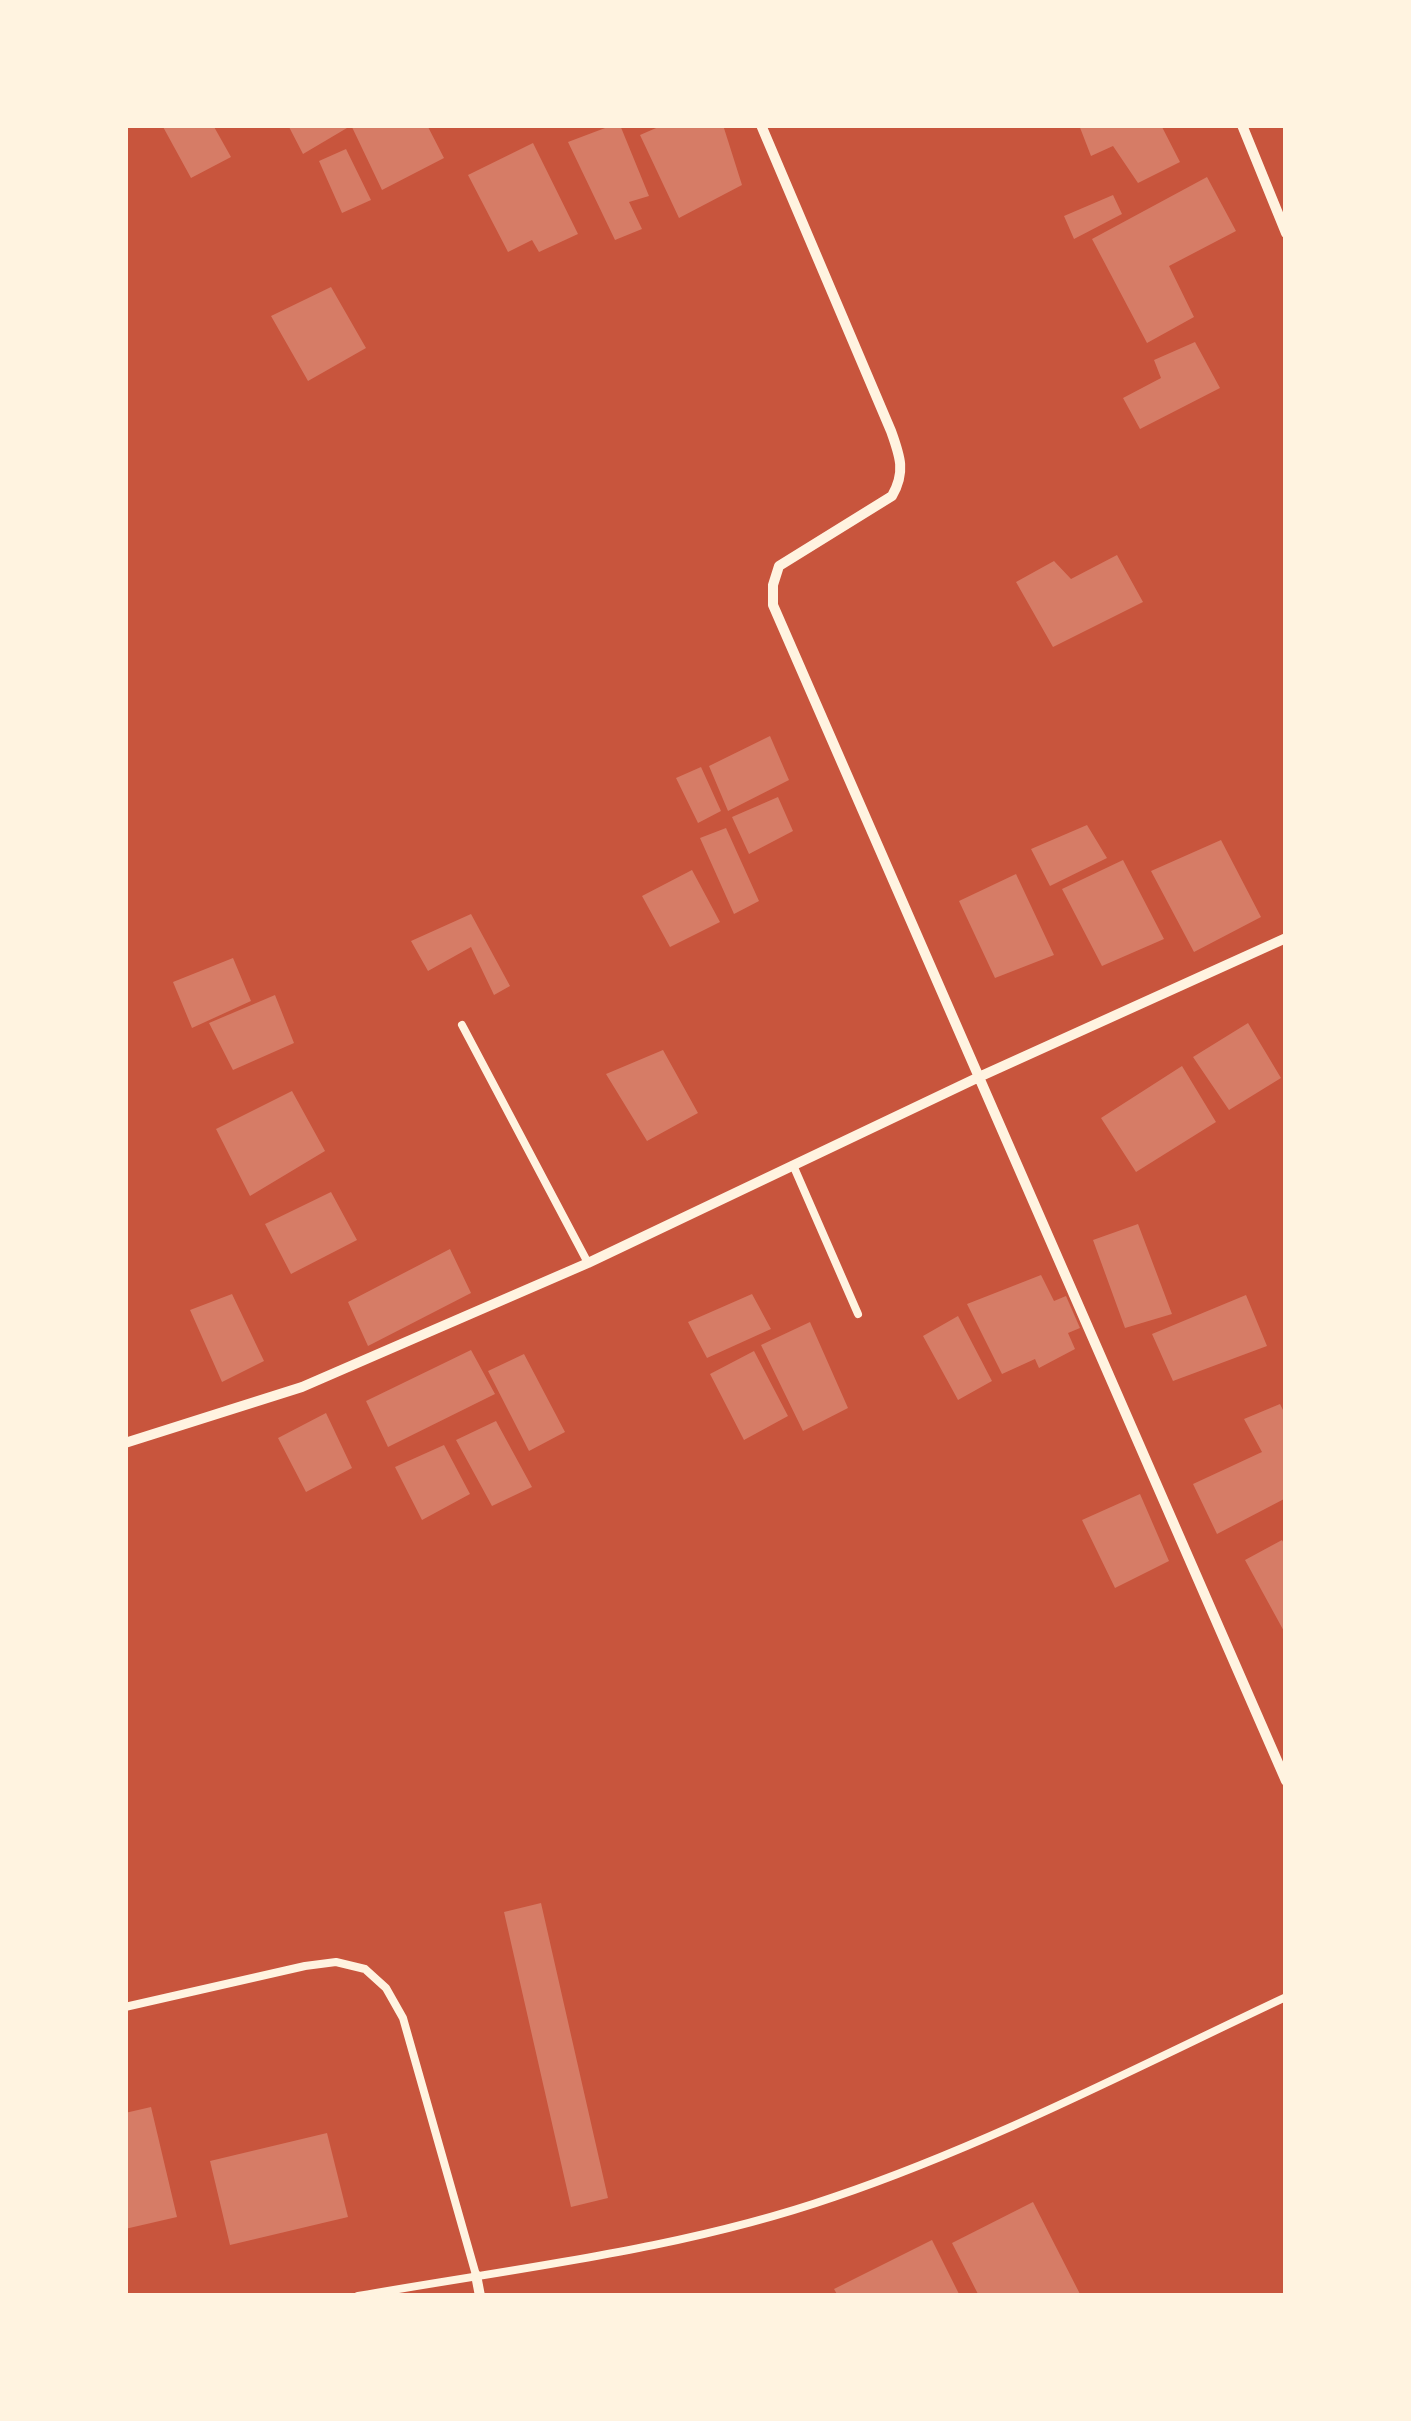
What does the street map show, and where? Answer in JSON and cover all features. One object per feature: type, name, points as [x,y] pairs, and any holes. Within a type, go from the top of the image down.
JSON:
[{"type":"street","points":[[761,125],[891,431],[901,457],[902,478],[892,496],[779,566],[773,585],[773,605],[1286,1781]]},
{"type":"street","points":[[1242,125],[1286,233]]},
{"type":"street","points":[[125,1443],[302,1388],[588,1263],[978,1078],[1286,938]]},
{"type":"street","points":[[476,2275],[480,2296]]},
{"type":"lane","points":[[462,1025],[588,1263]]},
{"type":"lane","points":[[793,1166],[858,1314]]},
{"type":"lane","points":[[125,2006],[305,1966],[336,1962],[365,1969],[386,1988],[403,2018],[476,2275]]},
{"type":"lane","points":[[358,2296],[690,2238],[831,2198],[961,2150],[1286,1997]]},
{"type":"building","points":[[162,125],[213,125],[231,157],[191,178]]},
{"type":"building","points":[[288,125],[345,125],[347,128],[303,154]]},
{"type":"building","points":[[351,125],[427,125],[444,158],[382,190]]},
{"type":"building","points":[[620,125],[649,196],[629,202],[642,229],[615,240],[568,142]]},
{"type":"building","points":[[663,125],[723,125],[742,185],[679,218],[640,135]]},
{"type":"building","points":[[1079,125],[1161,125],[1180,162],[1138,183],[1113,146],[1091,156]]},
{"type":"building","points":[[533,143],[578,234],[539,252],[532,240],[508,252],[468,175]]},
{"type":"building","points":[[346,149],[371,200],[342,213],[319,161]]},
{"type":"building","points":[[1207,177],[1236,231],[1169,266],[1194,317],[1147,343],[1092,239]]},
{"type":"building","points":[[1113,195],[1122,214],[1074,239],[1064,216]]},
{"type":"building","points":[[331,287],[366,348],[308,381],[271,316]]},
{"type":"building","points":[[1195,342],[1220,388],[1140,429],[1123,398],[1161,378],[1154,360]]},
{"type":"building","points":[[1117,555],[1143,602],[1053,647],[1016,582],[1054,561],[1071,579]]},
{"type":"building","points":[[770,736],[789,780],[728,811],[709,766]]},
{"type":"building","points":[[701,767],[721,811],[698,823],[676,778]]},
{"type":"building","points":[[778,797],[793,831],[749,854],[732,817]]},
{"type":"building","points":[[1087,825],[1107,858],[1050,886],[1031,849]]},
{"type":"building","points":[[726,828],[759,901],[734,914],[700,838]]},
{"type":"building","points":[[1221,840],[1261,917],[1194,952],[1151,871]]},
{"type":"building","points":[[1123,860],[1164,939],[1102,966],[1062,889]]},
{"type":"building","points":[[692,870],[720,922],[670,947],[642,896]]},
{"type":"building","points":[[1016,874],[1054,955],[995,978],[959,901]]},
{"type":"building","points":[[471,914],[510,986],[494,995],[471,947],[428,971],[411,941]]},
{"type":"building","points":[[233,958],[251,1001],[192,1028],[173,982]]},
{"type":"building","points":[[275,995],[294,1043],[233,1070],[209,1023]]},
{"type":"building","points":[[1248,1023],[1281,1078],[1229,1110],[1193,1057]]},
{"type":"building","points":[[663,1050],[698,1113],[647,1141],[606,1074]]},
{"type":"building","points":[[1182,1066],[1216,1122],[1136,1172],[1101,1118]]},
{"type":"building","points":[[292,1091],[325,1151],[250,1196],[216,1129]]},
{"type":"building","points":[[331,1192],[357,1240],[291,1274],[265,1224]]},
{"type":"building","points":[[1138,1224],[1172,1314],[1125,1328],[1093,1240]]},
{"type":"building","points":[[450,1249],[471,1293],[368,1346],[348,1302]]},
{"type":"building","points":[[1041,1275],[1054,1301],[1066,1296],[1080,1328],[1068,1333],[1075,1349],[1039,1368],[1035,1359],[1002,1374],[967,1304]]},
{"type":"building","points":[[232,1294],[264,1361],[222,1382],[190,1310]]},
{"type":"building","points":[[752,1294],[771,1329],[707,1358],[688,1322]]},
{"type":"building","points":[[1246,1295],[1267,1346],[1173,1381],[1152,1334]]},
{"type":"building","points":[[958,1316],[992,1381],[958,1400],[923,1336]]},
{"type":"building","points":[[810,1322],[848,1408],[803,1431],[761,1345]]},
{"type":"building","points":[[471,1350],[495,1394],[388,1447],[366,1401]]},
{"type":"building","points":[[754,1351],[788,1416],[744,1440],[710,1374]]},
{"type":"building","points":[[524,1354],[565,1432],[529,1451],[488,1371]]},
{"type":"building","points":[[1280,1404],[1286,1416],[1286,1498],[1217,1534],[1193,1484],[1262,1452],[1244,1419]]},
{"type":"building","points":[[326,1413],[352,1468],[306,1492],[278,1438]]},
{"type":"building","points":[[496,1421],[532,1487],[492,1506],[456,1440]]},
{"type":"building","points":[[444,1445],[470,1494],[422,1520],[395,1467]]},
{"type":"building","points":[[1140,1494],[1169,1561],[1115,1588],[1082,1520]]},
{"type":"building","points":[[1282,1540],[1286,1547],[1286,1635],[1245,1560]]},
{"type":"building","points":[[541,1903],[608,2198],[571,2207],[504,1912]]},
{"type":"building","points":[[151,2107],[177,2217],[125,2229],[125,2113]]},
{"type":"building","points":[[327,2133],[348,2217],[230,2245],[210,2161]]},
{"type":"building","points":[[1033,2202],[1081,2296],[979,2296],[952,2243]]},
{"type":"building","points":[[932,2240],[960,2296],[838,2296],[834,2289]]}]
